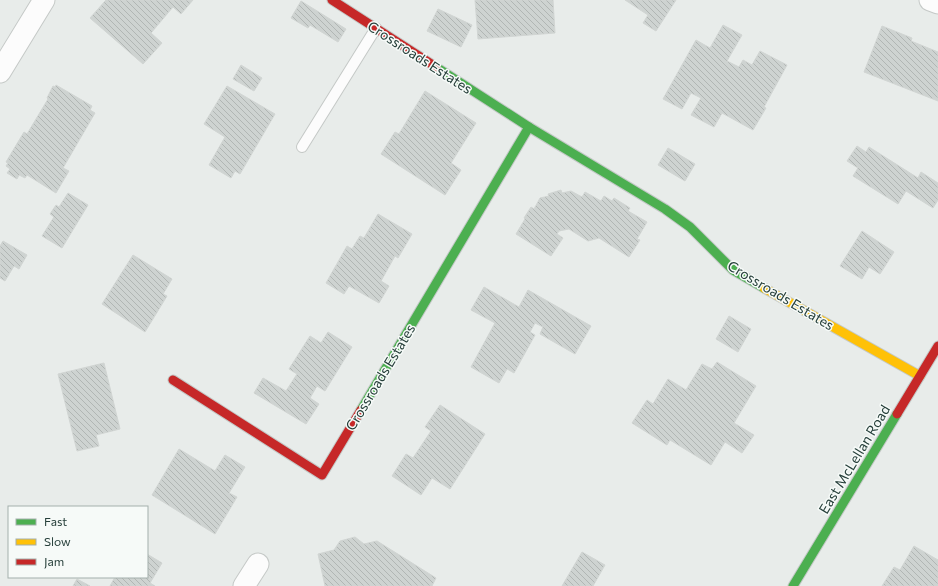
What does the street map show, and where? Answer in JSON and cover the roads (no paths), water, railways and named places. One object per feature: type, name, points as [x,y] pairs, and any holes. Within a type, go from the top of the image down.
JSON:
[{"type":"street","points":[[0,72],[44,0]]},
{"type":"street","name":"Crossroads Estates","points":[[332,0],[529,127],[665,208],[690,227],[733,270],[920,376]]},
{"type":"street","points":[[930,0],[938,3]]},
{"type":"street","name":"Crossroads Estates","points":[[173,380],[322,475],[529,127]]},
{"type":"street","name":"East McLellan Road","points":[[793,586],[920,376],[934,361],[938,346]]},
{"type":"street","points":[[244,586],[258,564]]},
{"type":"lane","points":[[302,147],[376,28]]}]
